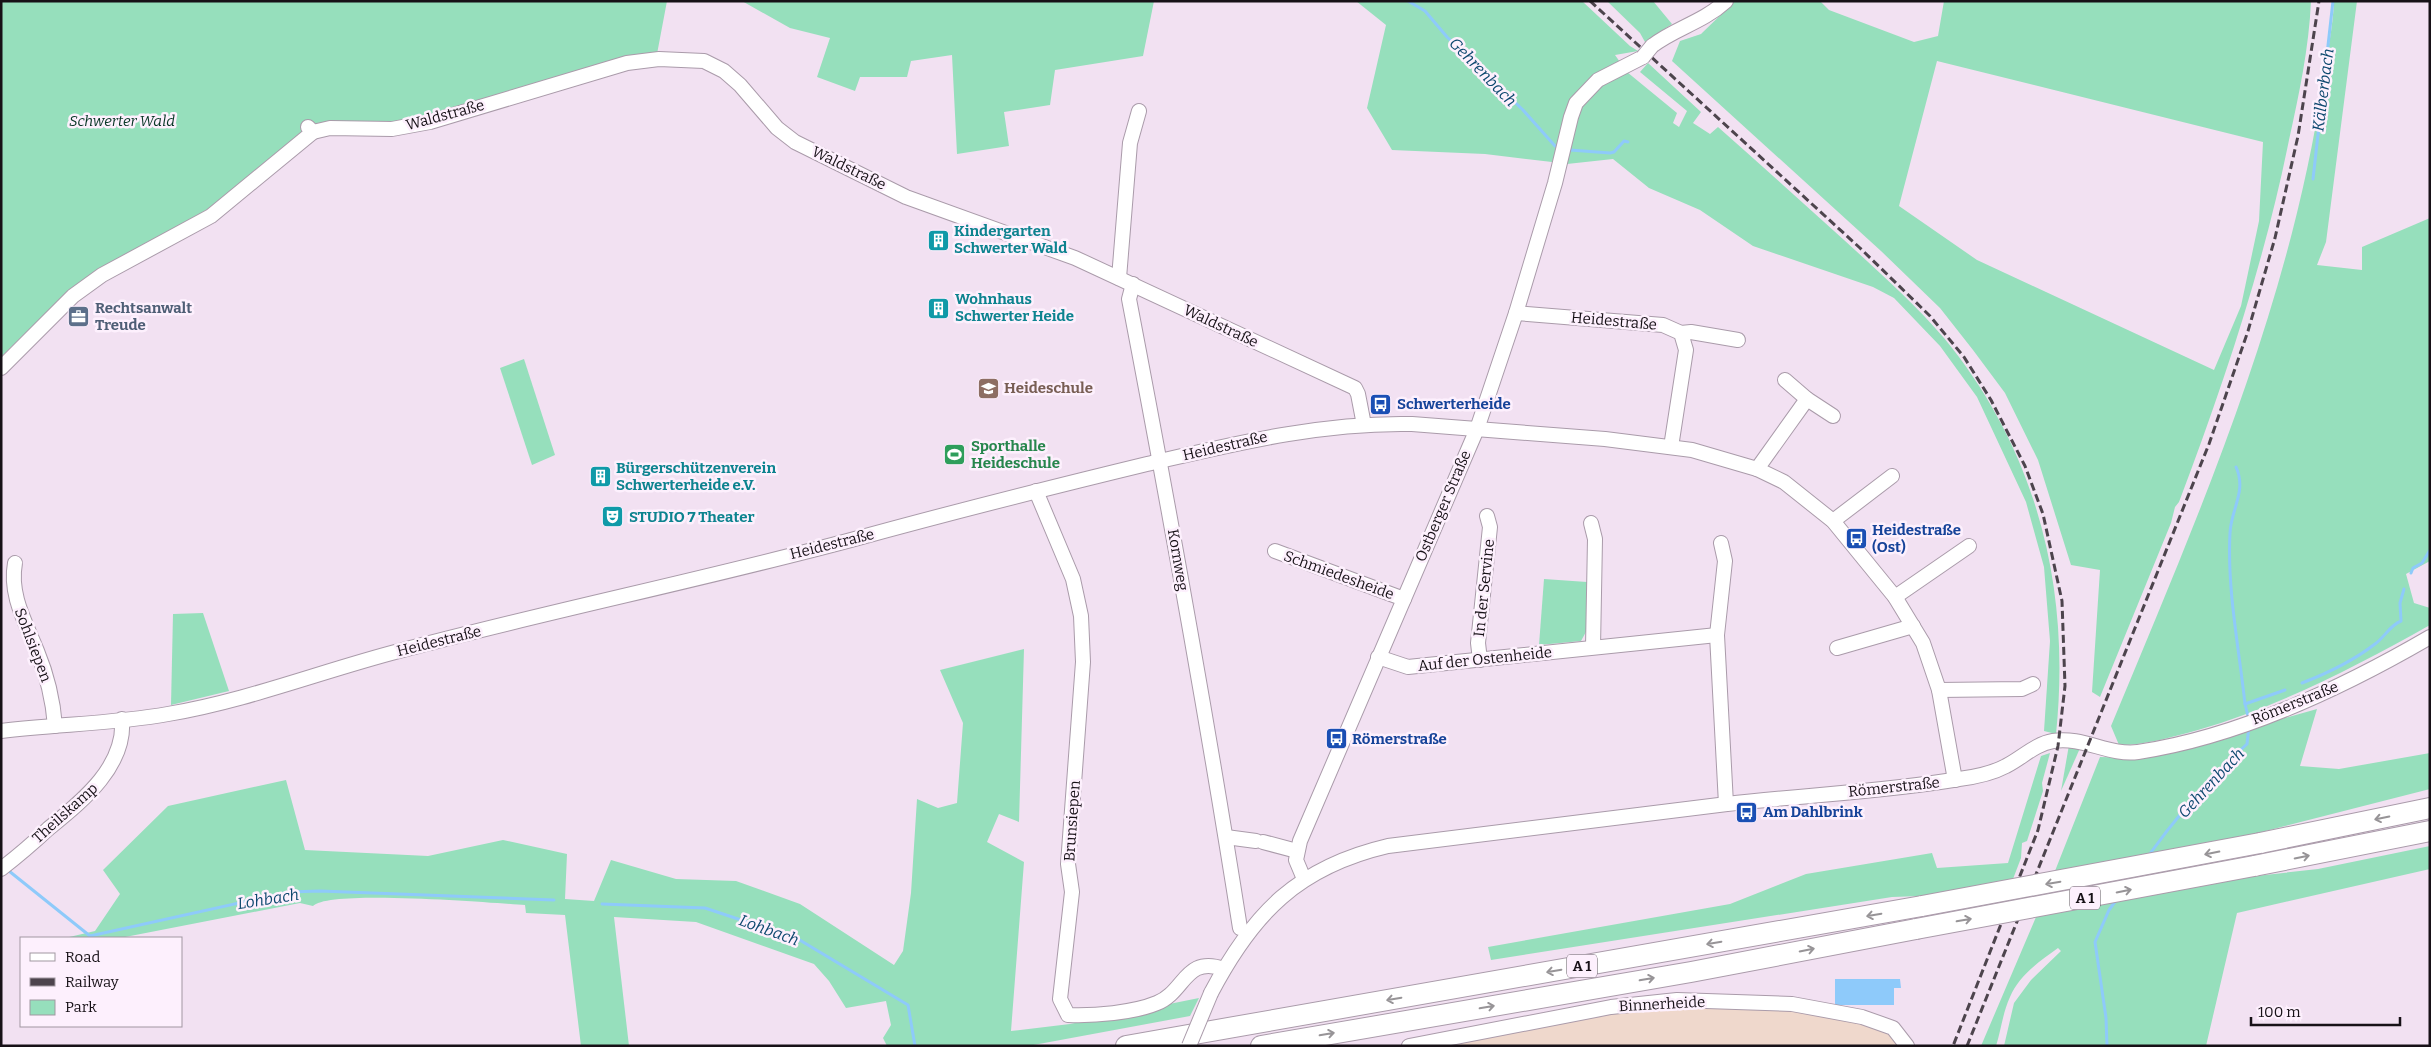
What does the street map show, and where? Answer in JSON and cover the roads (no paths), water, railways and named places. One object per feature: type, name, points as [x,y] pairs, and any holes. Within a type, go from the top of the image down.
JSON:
[{"type":"highway","name":"A 1","points":[[1126,1046],[1922,906],[2260,844],[2430,808]]},
{"type":"highway","name":"A 1","points":[[1261,1046],[1681,973],[2254,866],[2430,831]]},
{"type":"street","name":"Ostberger Straße","points":[[1297,851],[1477,429],[1516,313],[1555,183],[1570,117],[1576,103],[1598,80],[1648,52],[1660,40],[1712,14],[1726,1]]},
{"type":"street","name":"Waldstraße","points":[[1,368],[72,296],[102,275],[212,216],[311,129],[392,129],[430,122],[627,63],[659,59],[704,61],[724,70],[740,85],[777,128],[795,142],[906,197],[1075,258],[1355,388],[1364,425]]},
{"type":"street","points":[[1119,278],[1130,144],[1139,111]]},
{"type":"street","name":"Kornweg","points":[[1133,284],[1129,299],[1160,461],[1226,837],[1240,928]]},
{"type":"street","name":"Heidestraße","points":[[1516,313],[1663,325],[1680,334],[1691,332],[1738,340]]},
{"type":"street","points":[[1671,446],[1686,350],[1680,334]]},
{"type":"street","points":[[1784,380],[1807,399],[1833,416]]},
{"type":"street","points":[[1757,469],[1807,399]]},
{"type":"street","name":"Heidestraße","points":[[1,731],[166,715],[230,700],[399,651],[828,546],[1036,491],[1160,461],[1272,435],[1364,425],[1412,424],[1671,446],[1692,450],[1757,469],[1784,482],[1833,520],[1895,597],[1923,643],[1939,690],[1955,780]]},
{"type":"street","points":[[1833,520],[1892,476]]},
{"type":"street","name":"Brunsiepen","points":[[1036,491],[1074,586],[1081,616],[1083,662],[1068,864],[1072,892],[1060,999],[1068,1014],[1087,1016],[1144,1007],[1165,999],[1190,971],[1196,968],[1205,965],[1224,969]]},
{"type":"street","name":"In der Servine","points":[[1480,660],[1478,643],[1490,527],[1487,516]]},
{"type":"street","points":[[1591,523],[1595,539],[1593,647]]},
{"type":"street","points":[[1721,543],[1725,561],[1717,635],[1726,804]]},
{"type":"street","points":[[1895,597],[1969,546]]},
{"type":"street","name":"Schmiedesheide","points":[[1274,551],[1404,598]]},
{"type":"street","name":"Sohlsiepen","points":[[15,563],[12,576],[17,604],[48,683],[56,726]]},
{"type":"street","points":[[1837,648],[1913,626]]},
{"type":"street","name":"Auf der Ostenheide","points":[[1378,658],[1408,667],[1717,635]]},
{"type":"street","name":"Römerstraße","points":[[1304,879],[1352,856],[1388,846],[1726,804],[1955,780],[1996,772],[2034,748],[2054,741],[2076,741],[2099,748],[2136,752],[2236,727],[2329,690],[2388,661],[2430,637]]},
{"type":"street","points":[[1939,690],[2022,689],[2033,684]]},
{"type":"street","name":"Theilskamp","points":[[1,869],[88,796],[104,776],[117,750],[123,730],[122,719]]},
{"type":"street","points":[[1189,1046],[1211,993],[1244,937],[1286,893],[1304,879],[1298,868],[1297,851],[1226,837]]},
{"type":"street","name":"Binnerheide","points":[[1409,1046],[1611,1006],[1677,1000],[1792,1004],[1862,1017],[1892,1028],[1908,1046]]},
{"type":"water","points":[[1835,979],[1900,979],[1901,988],[1894,988],[1894,1005],[1835,1005]]},
{"type":"waterway","name":"Gehrenbach","points":[[1408,1],[1425,11],[1447,37],[1523,110],[1555,146]]},
{"type":"waterway","name":"Kälberbach","points":[[2313,179],[2333,1]]},
{"type":"waterway","points":[[1570,150],[1610,153],[1614,152],[1624,141],[1628,142]]},
{"type":"waterway","name":"Gehrenbach","points":[[2236,467],[2240,484],[2230,533],[2230,576],[2245,704],[2249,720]]},
{"type":"waterway","points":[[2411,573],[2413,568],[2422,563],[2430,550]]},
{"type":"waterway","points":[[2302,683],[2331,671],[2358,656],[2401,621],[2400,603],[2404,589]]},
{"type":"waterway","points":[[2245,704],[2285,690]]},
{"type":"waterway","name":"Gehrenbach","points":[[2149,855],[2195,797],[2247,744],[2249,726]]},
{"type":"waterway","name":"Lohbach","points":[[9,871],[90,936],[289,892],[320,891],[554,900]]},
{"type":"waterway","name":"Gehrenbach","points":[[2107,1046],[2106,1018],[2095,942],[2109,910],[2117,899]]},
{"type":"waterway","name":"Lohbach","points":[[602,904],[705,908],[798,939],[908,1005],[915,1046]]},
{"type":"railway","points":[[1590,1],[1860,248],[1930,316],[1964,357],[1991,400],[2025,466],[2043,514],[2062,601],[2065,686],[2058,746],[2038,830],[1953,1046]]},
{"type":"railway","points":[[1967,1046],[2209,444],[2248,331],[2275,238],[2298,136],[2319,1]]},
{"type":"place","name":"Kindergarten Schwerter Wald","points":[[938,240]]},
{"type":"place","name":"Wohnhaus Schwerter Heide","points":[[939,308]]},
{"type":"place","name":"Rechtsanwalt Treude","points":[[79,317]]},
{"type":"place","name":"Heideschule","points":[[988,388]]},
{"type":"place","name":"Schwerterheide","points":[[1381,404]]},
{"type":"place","name":"Sporthalle Heideschule","points":[[955,455]]},
{"type":"place","name":"Bürgerschützenverein Schwerterheide e.V.","points":[[600,477]]},
{"type":"place","name":"STUDIO 7 Theater","points":[[613,517]]},
{"type":"place","name":"Heidestraße (Ost)","points":[[1856,539]]},
{"type":"place","name":"Römerstraße","points":[[1336,739]]},
{"type":"place","name":"Am Dahlbrink","points":[[1747,812]]},
{"type":"park label","name":"Schwerter Wald","points":[[122,121]]}]
